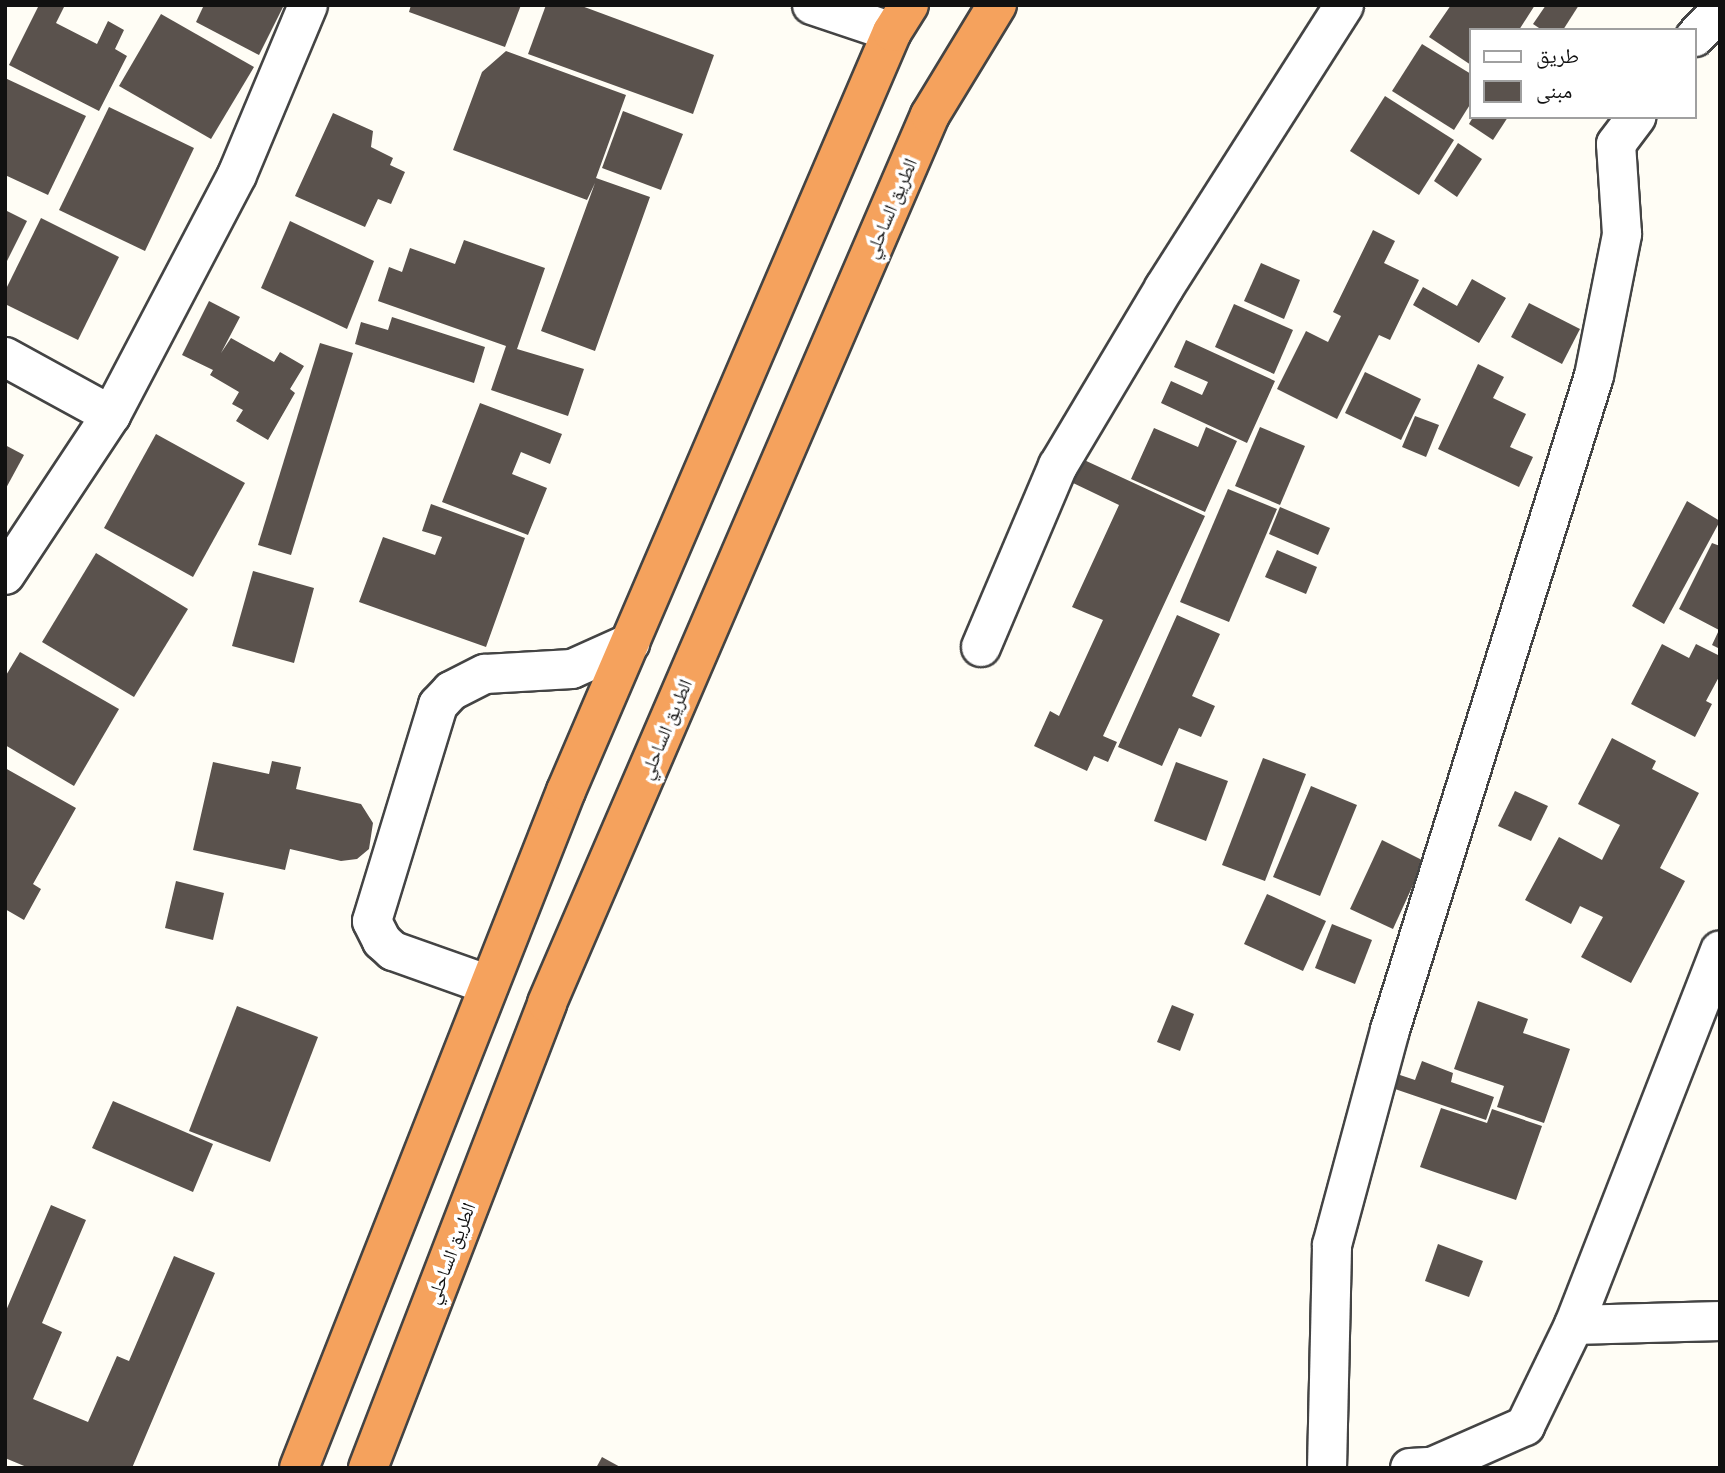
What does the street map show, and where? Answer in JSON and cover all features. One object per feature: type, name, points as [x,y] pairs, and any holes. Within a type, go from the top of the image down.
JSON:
[{"type":"highway","name":"الطريق الساحلي","points":[[368,1468],[547,1003],[930,115],[997,5]]},
{"type":"highway","points":[[299,1468],[489,985],[630,643],[900,19]]},
{"type":"highway","points":[[489,985],[547,1003]]},
{"type":"street","points":[[5,575],[111,415],[237,175],[308,5]]},
{"type":"street","points":[[812,5],[900,19]]},
{"type":"street","points":[[981,647],[1058,466],[1164,288],[1344,5]]},
{"type":"street","points":[[1697,35],[1720,10]]},
{"type":"street","points":[[1327,1468],[1332,1245],[1390,1030],[1594,376],[1622,234],[1616,144],[1635,119]]},
{"type":"street","points":[[5,357],[111,415]]},
{"type":"street","points":[[489,985],[393,951],[382,941],[372,921],[438,705],[451,691],[485,674],[572,669],[630,643]]},
{"type":"street","points":[[1410,1468],[1432,1467],[1525,1426],[1574,1325],[1720,950]]},
{"type":"street","points":[[1574,1325],[1720,1321]]},
{"type":"building","points":[[39,5],[65,5],[56,23],[97,44],[108,21],[124,30],[115,49],[127,56],[99,111],[9,65]]},
{"type":"building","points":[[204,5],[284,5],[259,55],[196,22]]},
{"type":"building","points":[[411,5],[521,5],[505,47],[409,12]]},
{"type":"building","points":[[546,5],[579,5],[714,55],[693,114],[528,54]]},
{"type":"building","points":[[1451,5],[1535,5],[1520,28],[1470,28],[1470,64],[1429,37]]},
{"type":"building","points":[[1546,5],[1579,5],[1564,28],[1539,28],[1533,24]]},
{"type":"building","points":[[161,14],[254,67],[211,139],[119,86]]},
{"type":"building","points":[[1422,44],[1470,73],[1470,105],[1454,130],[1392,91]]},
{"type":"building","points":[[506,51],[626,95],[596,178],[650,197],[595,351],[541,331],[595,183],[587,200],[453,150],[482,72]]},
{"type":"building","points":[[5,78],[86,116],[48,195],[5,175]]},
{"type":"building","points":[[1385,96],[1454,140],[1419,195],[1350,151]]},
{"type":"building","points":[[109,107],[194,148],[145,251],[59,210]]},
{"type":"building","points":[[623,111],[683,134],[661,190],[602,168]]},
{"type":"building","points":[[333,113],[373,131],[371,147],[393,158],[390,165],[405,172],[391,204],[378,199],[365,227],[295,196]]},
{"type":"building","points":[[1472,119],[1507,119],[1493,140],[1469,124]]},
{"type":"building","points":[[1458,143],[1482,159],[1457,197],[1434,181]]},
{"type":"building","points":[[5,210],[27,221],[5,265]]},
{"type":"building","points":[[41,218],[119,257],[78,340],[5,304],[5,291]]},
{"type":"building","points":[[290,221],[374,261],[347,329],[261,288]]},
{"type":"building","points":[[1373,230],[1395,241],[1384,263],[1419,280],[1390,340],[1379,335],[1337,419],[1277,389],[1306,331],[1328,342],[1341,316],[1333,312]]},
{"type":"building","points":[[464,240],[545,268],[517,349],[584,369],[568,416],[491,390],[506,346],[378,301],[389,267],[402,272],[410,248],[455,264]]},
{"type":"building","points":[[1261,263],[1300,280],[1284,319],[1244,301]]},
{"type":"building","points":[[1472,279],[1506,298],[1479,343],[1413,305],[1423,287],[1457,306]]},
{"type":"building","points":[[209,301],[240,317],[221,353],[231,338],[274,362],[280,352],[304,366],[290,389],[295,393],[268,440],[236,421],[243,410],[232,404],[239,392],[210,375],[213,370],[182,355]]},
{"type":"building","points":[[1529,303],[1580,329],[1562,364],[1511,337]]},
{"type":"building","points":[[1234,304],[1293,330],[1274,374],[1215,347]]},
{"type":"building","points":[[392,317],[485,347],[474,383],[355,344],[361,322],[388,330]]},
{"type":"building","points":[[1186,340],[1275,381],[1247,443],[1161,403],[1171,381],[1202,395],[1208,382],[1174,367]]},
{"type":"building","points":[[320,343],[353,353],[291,555],[258,545]]},
{"type":"building","points":[[1478,364],[1504,377],[1493,398],[1526,414],[1510,447],[1533,457],[1519,487],[1438,449]]},
{"type":"building","points":[[1365,372],[1421,399],[1401,440],[1345,413]]},
{"type":"building","points":[[480,403],[562,434],[550,464],[521,452],[512,474],[547,488],[528,535],[442,502]]},
{"type":"building","points":[[1415,416],[1439,425],[1426,457],[1402,447]]},
{"type":"building","points":[[1206,427],[1237,441],[1205,512],[1131,479],[1154,428],[1198,447]]},
{"type":"building","points":[[1260,427],[1305,446],[1280,505],[1235,486]]},
{"type":"building","points":[[156,434],[245,483],[193,577],[104,528]]},
{"type":"building","points":[[5,445],[24,455],[5,490]]},
{"type":"building","points":[[1082,459],[1205,516],[1103,736],[1117,742],[1108,762],[1094,756],[1087,771],[1034,746],[1050,711],[1059,716],[1103,620],[1072,607],[1119,505],[1071,482]]},
{"type":"building","points":[[1228,489],[1277,509],[1229,622],[1180,602]]},
{"type":"building","points":[[1687,501],[1720,521],[1664,624],[1632,606]]},
{"type":"building","points":[[431,504],[525,538],[486,647],[359,602],[383,537],[435,555],[442,537],[422,531]]},
{"type":"building","points":[[1280,507],[1330,528],[1318,555],[1269,534]]},
{"type":"building","points":[[1712,543],[1720,546],[1720,649],[1712,645],[1719,630],[1679,609]]},
{"type":"building","points":[[1277,550],[1317,567],[1306,594],[1265,577]]},
{"type":"building","points":[[96,553],[188,609],[134,697],[42,642]]},
{"type":"building","points":[[253,571],[314,588],[294,663],[232,646]]},
{"type":"building","points":[[1177,615],[1220,634],[1192,696],[1215,706],[1201,737],[1179,728],[1162,766],[1118,747]]},
{"type":"building","points":[[1662,644],[1689,658],[1696,644],[1720,656],[1720,675],[1706,701],[1712,704],[1695,737],[1631,704]]},
{"type":"building","points":[[20,652],[119,709],[74,786],[5,745],[5,677]]},
{"type":"building","points":[[1612,738],[1656,761],[1652,769],[1699,793],[1660,868],[1685,881],[1631,983],[1581,957],[1603,917],[1580,906],[1571,924],[1525,900],[1559,837],[1602,860],[1620,825],[1578,804]]},
{"type":"building","points":[[1263,758],[1306,774],[1265,881],[1222,865]]},
{"type":"building","points":[[272,761],[301,767],[296,789],[361,804],[373,823],[369,849],[357,859],[341,861],[290,849],[285,870],[193,850],[213,762],[269,774]]},
{"type":"building","points":[[1176,762],[1228,781],[1206,841],[1154,821]]},
{"type":"building","points":[[5,768],[76,808],[33,884],[41,889],[24,920],[5,909]]},
{"type":"building","points":[[1311,786],[1357,805],[1320,896],[1273,877]]},
{"type":"building","points":[[1515,791],[1548,806],[1531,841],[1498,826]]},
{"type":"building","points":[[1382,840],[1424,861],[1393,929],[1350,909]]},
{"type":"building","points":[[176,881],[224,893],[213,940],[165,928]]},
{"type":"building","points":[[1267,894],[1326,921],[1303,971],[1244,944]]},
{"type":"building","points":[[1332,924],[1372,940],[1355,984],[1315,968]]},
{"type":"building","points":[[1478,1001],[1528,1019],[1523,1033],[1570,1049],[1544,1123],[1497,1107],[1504,1086],[1454,1069]]},
{"type":"building","points":[[1172,1005],[1194,1014],[1180,1051],[1157,1042]]},
{"type":"building","points":[[237,1006],[318,1037],[270,1162],[189,1131]]},
{"type":"building","points":[[1422,1061],[1453,1073],[1451,1082],[1494,1097],[1486,1120],[1392,1088],[1397,1074],[1415,1080]]},
{"type":"building","points":[[113,1101],[213,1144],[193,1192],[92,1148]]},
{"type":"building","points":[[1441,1108],[1487,1123],[1492,1109],[1542,1126],[1516,1200],[1420,1167]]},
{"type":"building","points":[[51,1205],[86,1220],[42,1323],[62,1332],[33,1399],[88,1422],[117,1356],[129,1361],[174,1256],[215,1273],[132,1468],[29,1468],[5,1458],[5,1313]]},
{"type":"building","points":[[1438,1244],[1483,1261],[1469,1297],[1425,1281]]},
{"type":"building","points":[[602,1457],[622,1468],[596,1468]]}]
